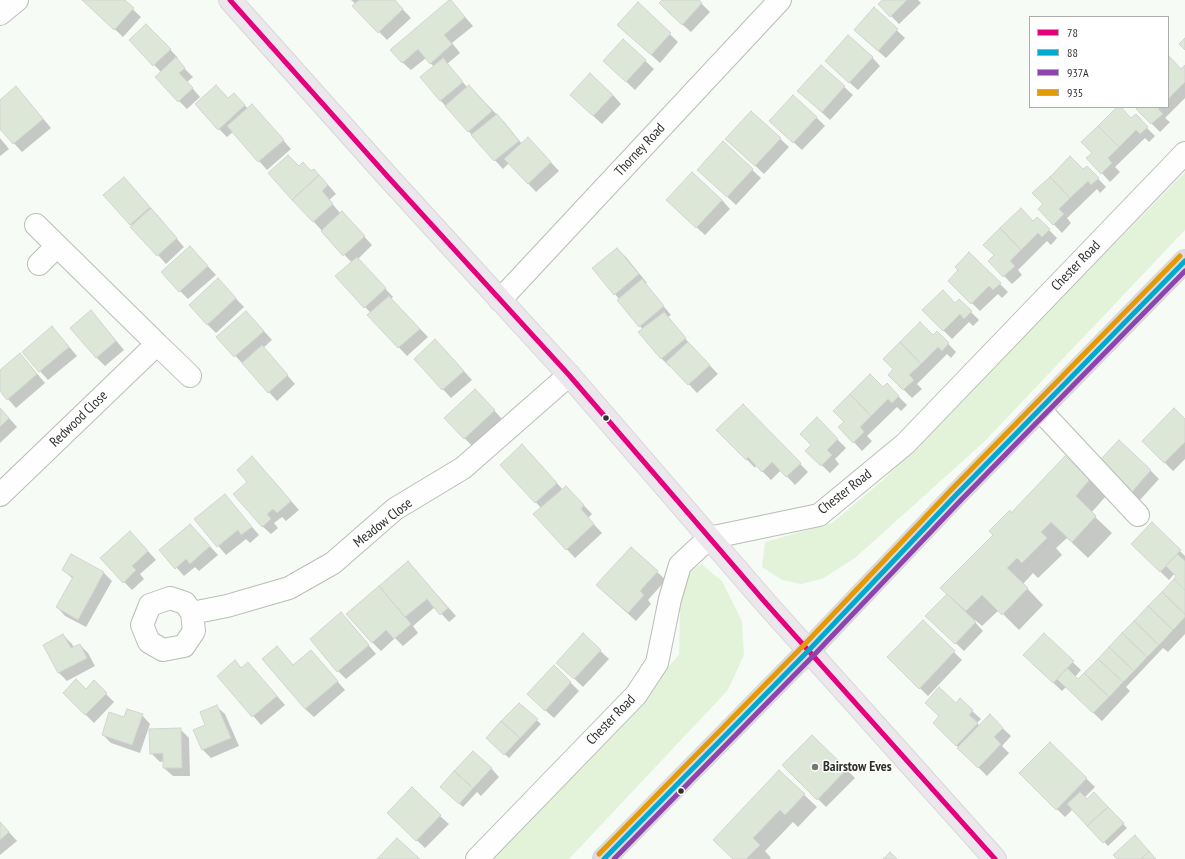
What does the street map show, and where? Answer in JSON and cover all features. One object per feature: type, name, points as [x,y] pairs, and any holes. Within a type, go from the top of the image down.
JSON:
[{"type":"highway","points":[[604,859],[809,650],[1185,261]]},
{"type":"main road","points":[[230,0],[389,178],[569,375],[709,538],[995,859]]},
{"type":"street","points":[[0,14],[17,0]]},
{"type":"street","name":"Thorney Road","points":[[500,300],[780,0]]},
{"type":"street","name":"Chester Road","points":[[477,859],[636,695],[657,663],[670,599],[680,565],[709,538],[819,515],[905,444],[1185,153]]},
{"type":"street","points":[[36,225],[190,376]]},
{"type":"street","points":[[39,264],[57,246]]},
{"type":"street","name":"Redwood Close","points":[[0,495],[157,344]]},
{"type":"street","name":"Meadow Close","points":[[192,613],[227,606],[289,588],[333,563],[395,509],[463,468],[569,375]]},
{"type":"street","points":[[1040,410],[1138,515]]},
{"type":"green space","points":[[1185,172],[1185,230],[984,442],[855,558],[822,579],[801,584],[782,580],[762,567],[765,542],[832,523],[883,480]]},
{"type":"green space","points":[[701,564],[722,581],[742,621],[744,655],[728,690],[569,859],[491,859],[679,655],[680,607],[687,572]]},
{"type":"building","points":[[82,0],[125,0],[134,8],[114,30]]},
{"type":"building","points":[[359,0],[395,0],[403,9],[378,33],[352,6]]},
{"type":"building","points":[[449,0],[451,0],[465,17],[444,35],[452,44],[430,64],[418,49],[402,63],[390,50]]},
{"type":"building","points":[[662,0],[699,0],[702,3],[682,25],[659,3]]},
{"type":"building","points":[[882,0],[907,0],[890,17],[878,4]]},
{"type":"building","points":[[638,2],[671,33],[651,55],[617,25]]},
{"type":"building","points":[[874,7],[898,29],[878,51],[854,30]]},
{"type":"building","points":[[146,24],[171,49],[153,66],[129,40]]},
{"type":"building","points":[[848,35],[873,57],[849,83],[825,61]]},
{"type":"building","points":[[1185,38],[1185,50],[1179,44]]},
{"type":"building","points":[[623,39],[646,60],[626,82],[603,61]]},
{"type":"building","points":[[1169,56],[1181,69],[1185,65],[1185,82],[1169,98]]},
{"type":"building","points":[[176,57],[185,68],[179,73],[193,88],[178,102],[155,77]]},
{"type":"building","points":[[443,58],[463,82],[440,101],[420,77]]},
{"type":"building","points":[[821,65],[845,86],[822,112],[797,91]]},
{"type":"building","points":[[590,73],[613,95],[593,116],[570,95]]},
{"type":"building","points":[[216,85],[228,98],[234,93],[245,105],[218,130],[195,104]]},
{"type":"building","points":[[469,85],[492,111],[468,132],[445,106]]},
{"type":"building","points":[[16,86],[43,119],[13,144],[0,129],[0,100]]},
{"type":"building","points":[[793,95],[817,117],[793,143],[769,121]]},
{"type":"building","points":[[252,104],[284,140],[258,162],[227,126]]},
{"type":"building","points":[[1116,108],[1122,108],[1131,118],[1136,114],[1148,127],[1140,134],[1136,130],[1119,147],[1098,126]]},
{"type":"building","points":[[1159,108],[1158,109],[1163,114],[1151,124],[1136,109]]},
{"type":"building","points":[[751,111],[781,138],[755,166],[725,139]]},
{"type":"building","points":[[497,114],[519,141],[494,161],[471,135]]},
{"type":"building","points":[[1098,126],[1119,147],[1108,158],[1112,163],[1101,174],[1086,158],[1092,153],[1081,142]]},
{"type":"building","points":[[528,137],[551,162],[528,184],[504,159]]},
{"type":"building","points":[[723,141],[753,169],[727,197],[697,170]]},
{"type":"building","points":[[288,155],[299,166],[303,162],[311,171],[314,169],[319,175],[292,200],[268,173]]},
{"type":"building","points":[[1070,156],[1083,169],[1087,166],[1099,178],[1091,185],[1088,181],[1070,198],[1050,177]]},
{"type":"building","points":[[692,172],[722,200],[696,228],[666,200]]},
{"type":"building","points":[[319,175],[328,185],[322,191],[333,204],[313,222],[292,200]]},
{"type":"building","points":[[124,177],[150,207],[130,225],[103,195]]},
{"type":"building","points":[[1050,177],[1070,198],[1059,209],[1064,214],[1053,225],[1038,209],[1043,204],[1032,193]]},
{"type":"building","points":[[151,208],[177,238],[157,256],[130,227]]},
{"type":"building","points":[[1021,208],[1033,221],[1037,217],[1050,229],[1042,237],[1038,233],[1021,250],[1000,228]]},
{"type":"building","points":[[342,211],[365,236],[343,256],[321,231]]},
{"type":"building","points":[[1000,228],[1021,250],[1010,261],[1015,266],[1003,277],[988,261],[994,255],[983,245]]},
{"type":"building","points":[[190,246],[208,266],[179,292],[161,272]]},
{"type":"building","points":[[617,248],[639,274],[614,295],[592,268]]},
{"type":"building","points":[[969,252],[1001,283],[993,290],[989,286],[971,304],[948,281],[958,270],[955,267]]},
{"type":"building","points":[[357,257],[386,288],[364,308],[335,276]]},
{"type":"building","points":[[218,278],[236,298],[207,325],[189,305]]},
{"type":"building","points":[[642,279],[664,306],[639,327],[617,300]]},
{"type":"building","points":[[943,290],[955,303],[959,299],[972,311],[964,319],[960,314],[943,331],[922,310]]},
{"type":"building","points":[[389,296],[420,329],[398,348],[367,315]]},
{"type":"building","points":[[91,310],[116,341],[96,358],[70,328]]},
{"type":"building","points":[[246,311],[264,331],[234,357],[216,337]]},
{"type":"building","points":[[664,312],[686,338],[661,359],[638,332]]},
{"type":"building","points":[[920,322],[933,335],[937,331],[949,343],[942,351],[938,347],[921,364],[900,342]]},
{"type":"building","points":[[52,326],[69,347],[39,372],[22,352]]},
{"type":"building","points":[[435,339],[464,371],[442,390],[414,359]]},
{"type":"building","points":[[688,342],[710,365],[688,385],[666,362]]},
{"type":"building","points":[[900,342],[921,364],[909,375],[914,380],[903,390],[888,375],[893,369],[883,359]]},
{"type":"building","points":[[262,345],[288,375],[268,393],[242,363]]},
{"type":"building","points":[[20,353],[37,374],[7,400],[0,391],[0,370]]},
{"type":"building","points":[[870,374],[883,387],[887,383],[899,396],[892,403],[888,399],[871,416],[850,394]]},
{"type":"building","points":[[475,389],[495,410],[464,439],[444,418]]},
{"type":"building","points":[[850,394],[871,416],[860,427],[864,432],[853,443],[838,427],[844,422],[833,411]]},
{"type":"building","points":[[743,404],[801,463],[786,477],[772,462],[762,472],[748,457],[746,460],[716,430]]},
{"type":"building","points":[[0,408],[9,418],[0,427]]},
{"type":"building","points":[[1174,408],[1185,419],[1185,442],[1164,463],[1142,441]]},
{"type":"building","points":[[817,417],[838,439],[827,450],[832,455],[821,466],[805,451],[811,445],[800,434]]},
{"type":"building","points":[[1119,440],[1151,470],[1131,493],[1098,462]]},
{"type":"building","points":[[522,444],[557,483],[535,503],[500,465]]},
{"type":"building","points":[[252,456],[291,501],[277,513],[273,509],[267,514],[271,519],[262,527],[233,494],[247,482],[237,470]]},
{"type":"building","points":[[1065,456],[1090,479],[1076,496],[1096,516],[1072,542],[1051,522],[1041,532],[1047,538],[1022,563],[1017,558],[1007,568],[1028,588],[1002,615],[982,595],[966,611],[940,588],[993,535],[989,531],[1010,510],[1011,513]]},
{"type":"building","points":[[566,486],[584,505],[581,509],[594,524],[566,550],[533,514]]},
{"type":"building","points":[[225,494],[252,527],[241,535],[238,530],[217,547],[194,519]]},
{"type":"building","points":[[1152,522],[1181,550],[1160,572],[1131,544]]},
{"type":"building","points":[[190,524],[210,546],[190,564],[186,559],[175,569],[159,550]]},
{"type":"building","points":[[130,531],[148,551],[132,566],[136,570],[123,583],[100,558]]},
{"type":"building","points":[[631,547],[658,571],[640,591],[644,595],[628,613],[596,585]]},
{"type":"building","points":[[71,554],[104,572],[78,620],[56,607],[73,577],[62,570]]},
{"type":"building","points":[[1177,554],[1185,561],[1185,590],[1174,579],[1176,576],[1166,566]]},
{"type":"building","points":[[408,561],[448,608],[440,615],[427,599],[405,617],[379,586]]},
{"type":"building","points":[[1174,579],[1185,590],[1185,614],[1162,592]]},
{"type":"building","points":[[379,586],[411,624],[394,639],[386,630],[372,643],[346,614]]},
{"type":"building","points":[[1162,592],[1185,614],[1185,617],[1173,630],[1148,606]]},
{"type":"building","points":[[947,594],[976,622],[955,644],[925,616]]},
{"type":"building","points":[[1148,606],[1173,630],[1159,645],[1134,621]]},
{"type":"building","points":[[341,612],[369,645],[337,672],[310,639]]},
{"type":"building","points":[[923,620],[955,651],[919,689],[887,657]]},
{"type":"building","points":[[1134,621],[1159,645],[1147,657],[1122,633]]},
{"type":"building","points":[[583,633],[601,650],[574,679],[556,663]]},
{"type":"building","points":[[1044,633],[1074,661],[1053,683],[1023,655]]},
{"type":"building","points":[[1122,633],[1147,657],[1134,671],[1109,647]]},
{"type":"building","points":[[63,634],[71,648],[80,644],[87,658],[58,673],[43,645]]},
{"type":"building","points":[[277,646],[293,665],[311,650],[338,681],[305,709],[262,659]]},
{"type":"building","points":[[1109,647],[1134,671],[1123,682],[1098,659]]},
{"type":"building","points":[[1098,659],[1123,682],[1109,697],[1084,673]]},
{"type":"building","points":[[235,660],[241,668],[248,662],[277,696],[252,717],[217,676]]},
{"type":"building","points":[[554,665],[571,682],[545,711],[527,694]]},
{"type":"building","points":[[1067,668],[1078,679],[1084,673],[1109,697],[1093,713],[1057,679]]},
{"type":"building","points":[[76,679],[86,689],[94,680],[107,693],[85,715],[63,693]]},
{"type":"building","points":[[939,687],[956,703],[960,698],[973,710],[969,715],[978,723],[956,746],[933,723],[939,716],[925,703]]},
{"type":"building","points":[[519,703],[538,719],[520,738],[501,721]]},
{"type":"building","points":[[217,705],[231,738],[202,750],[193,730],[205,725],[200,712]]},
{"type":"building","points":[[127,709],[143,714],[132,745],[102,735],[109,712],[124,717]]},
{"type":"building","points":[[990,714],[1003,728],[994,737],[1001,744],[978,768],[957,748]]},
{"type":"building","points":[[501,721],[520,738],[504,755],[486,738]]},
{"type":"building","points":[[181,728],[182,768],[163,768],[163,753],[150,754],[149,729]]},
{"type":"building","name":"Bairstow Eves","points":[[812,735],[847,769],[817,800],[782,765]]},
{"type":"building","points":[[1050,742],[1087,778],[1056,810],[1019,773]]},
{"type":"building","points":[[473,751],[492,768],[473,788],[454,771]]},
{"type":"building","points":[[779,770],[805,794],[785,815],[780,810],[753,838],[760,845],[746,859],[733,859],[713,840]]},
{"type":"building","points":[[454,771],[473,788],[459,804],[440,787]]},
{"type":"building","points":[[412,787],[441,815],[416,841],[387,813]]},
{"type":"building","points":[[1080,792],[1087,799],[1094,792],[1108,807],[1087,826],[1067,804]]},
{"type":"building","points":[[1108,807],[1124,823],[1103,843],[1087,826]]},
{"type":"building","points":[[0,822],[9,832],[0,840]]},
{"type":"building","points":[[1135,835],[1149,851],[1141,859],[1117,859],[1113,855]]},
{"type":"building","points":[[397,838],[420,859],[377,859]]},
{"type":"building","points":[[1149,851],[1156,859],[1141,859]]},
{"type":"building","points":[[890,852],[897,859],[883,859]]},
{"type":"transit line","name":"78","points":[[230,0],[389,178],[569,375],[764,601],[995,859]]},
{"type":"transit line","name":"935","points":[[599,854],[804,645],[951,490],[1180,256]]},
{"type":"transit line","name":"88","points":[[604,859],[809,650],[956,495],[1185,261]]},
{"type":"transit line","name":"937A","points":[[614,859],[814,655],[961,500],[1185,271]]},
{"type":"place","name":"Bairstow Eves","points":[[815,767]]}]
